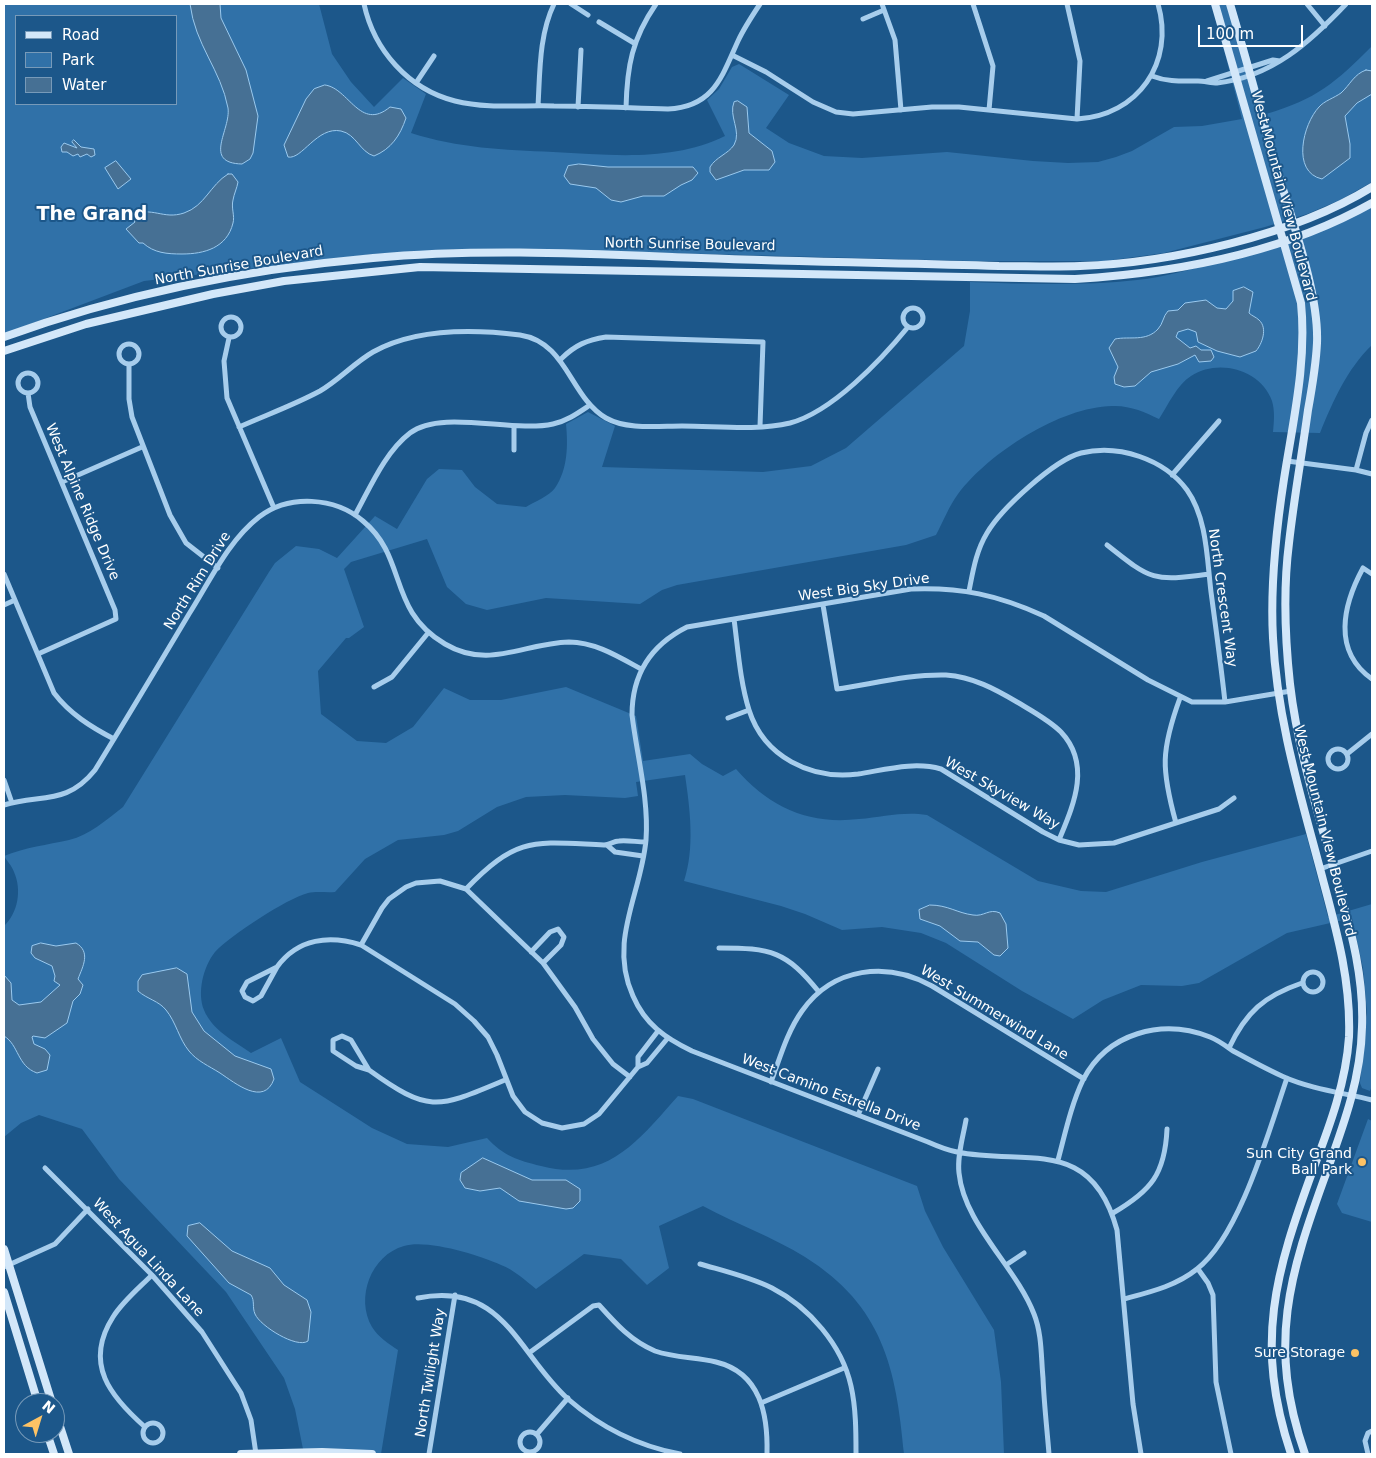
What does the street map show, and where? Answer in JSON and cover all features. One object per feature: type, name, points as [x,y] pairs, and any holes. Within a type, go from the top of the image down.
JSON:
[{"type":"street","points":[[364,4],[374,36],[392,62],[416,83],[456,101],[476,104],[626,108],[680,108],[694,104],[720,82],[743,30],[760,4]]},
{"type":"street","points":[[538,106],[544,34],[547,18],[554,4]]},
{"type":"street","points":[[571,4],[588,15]]},
{"type":"street","points":[[626,108],[627,80],[634,43],[656,4]]},
{"type":"street","points":[[882,4],[895,40],[901,110]]},
{"type":"street","points":[[974,4],[993,66],[989,110]]},
{"type":"street","points":[[1067,4],[1080,61],[1077,119]]},
{"type":"street","points":[[732,54],[766,72],[813,102],[836,112],[853,114],[945,107],[1077,119],[1093,118],[1121,107],[1139,92],[1152,76],[1159,58],[1162,39],[1158,4]]},
{"type":"street","name":"West Mountain View Boulevard","points":[[1215,4],[1300,303],[1303,332],[1276,537],[1272,588],[1273,638],[1278,693],[1289,753],[1340,944],[1348,988],[1346,1093],[1287,1242],[1274,1306],[1271,1359],[1274,1387],[1291,1454]]},
{"type":"street","name":"West Mountain View Boulevard","points":[[1230,4],[1312,295],[1317,341],[1286,580],[1286,633],[1291,691],[1300,739],[1353,941],[1361,990],[1362,1032],[1346,1093],[1297,1257],[1286,1307],[1287,1385],[1304,1454]]},
{"type":"street","points":[[1307,4],[1325,26]]},
{"type":"street","points":[[1152,76],[1170,81],[1206,81],[1216,83],[1236,75],[1275,66],[1297,51],[1346,4]]},
{"type":"street","points":[[863,19],[884,10]]},
{"type":"street","points":[[599,22],[634,43]]},
{"type":"street","points":[[578,107],[580,50]]},
{"type":"street","points":[[416,83],[434,56]]},
{"type":"street","name":"North Sunrise Boulevard","points":[[4,337],[86,311],[169,289],[283,268],[374,257],[478,253],[1079,266],[1135,262],[1195,251],[1280,228],[1372,187]]},
{"type":"street","name":"North Sunrise Boulevard","points":[[4,351],[86,324],[213,294],[284,281],[420,267],[1075,279],[1130,275],[1191,266],[1283,240],[1372,203]]},
{"type":"street","points":[[909,308],[916,308],[922,312],[922,322],[915,328],[908,327],[903,319],[904,313],[909,308]]},
{"type":"street","points":[[230,317],[240,322],[241,328],[236,336],[229,338],[223,335],[221,328],[224,320],[230,317]]},
{"type":"street","points":[[239,427],[321,390],[385,346],[423,335],[442,332],[522,336],[541,343],[561,359],[590,405],[616,422],[641,426],[760,426],[789,423],[819,411],[876,363],[908,327]]},
{"type":"street","points":[[561,359],[572,348],[582,342],[606,337],[763,342],[760,426]]},
{"type":"street","points":[[229,338],[224,361],[227,398],[274,508]]},
{"type":"street","points":[[130,343],[137,346],[140,353],[136,362],[129,364],[121,359],[119,353],[124,345],[130,343]]},
{"type":"street","points":[[129,364],[128,399],[132,417],[142,447],[179,534],[193,551],[218,568]]},
{"type":"street","name":"West Alpine Ridge Drive","points":[[28,372],[35,375],[38,384],[35,391],[28,393],[22,391],[18,383],[20,377],[28,372]]},
{"type":"street","name":"West Alpine Ridge Drive","points":[[28,393],[30,408],[115,610],[116,619],[38,654]]},
{"type":"street","points":[[355,515],[395,447],[411,432],[429,424],[448,422],[514,426],[552,424],[566,420],[590,405]]},
{"type":"street","points":[[1172,475],[1219,420]]},
{"type":"street","points":[[1356,470],[1366,433],[1372,420]]},
{"type":"street","points":[[514,426],[514,450]]},
{"type":"street","points":[[62,482],[142,447]]},
{"type":"street","name":"North Crescent Way","points":[[969,591],[978,551],[995,520],[1030,487],[1068,459],[1081,453],[1105,451],[1131,453],[1151,461],[1172,475],[1186,489],[1195,507],[1204,535],[1225,702]]},
{"type":"street","points":[[1287,461],[1356,470],[1372,474]]},
{"type":"street","name":"North Rim Drive","points":[[4,805],[70,793],[85,782],[114,739],[243,530],[274,508],[312,500],[327,503],[355,515],[370,528],[382,543],[394,567],[404,601],[409,610],[428,633],[461,652],[483,656],[510,654],[553,644],[583,644],[609,652],[641,669]]},
{"type":"street","points":[[1107,546],[1147,575],[1174,579],[1209,574]]},
{"type":"street","points":[[1372,574],[1363,568],[1347,602],[1344,615],[1345,635],[1352,657],[1372,680]]},
{"type":"street","points":[[4,574],[54,692],[63,704],[92,727],[114,739]]},
{"type":"street","name":"West Big Sky Drive","points":[[641,669],[656,648],[677,632],[697,625],[911,590],[947,588],[992,595],[1044,616],[1180,698],[1205,704],[1291,691]]},
{"type":"street","points":[[4,605],[15,600]]},
{"type":"street","points":[[823,605],[837,690],[928,675],[949,676],[992,687],[1047,721],[1061,732],[1070,744],[1075,763],[1078,791],[1059,840]]},
{"type":"street","name":"West Skyview Way","points":[[734,619],[749,710],[764,737],[785,758],[803,769],[839,776],[910,766],[931,766],[941,769],[1059,840],[1079,845],[1114,843],[1219,809],[1234,798]]},
{"type":"street","points":[[374,687],[392,677],[428,633]]},
{"type":"street","name":"West Camino Estrella Drive","points":[[641,669],[632,699],[632,715],[645,811],[645,842],[625,932],[623,965],[628,985],[641,1013],[667,1039],[771,1082],[960,1153],[1058,1160],[1076,1169],[1091,1180],[1113,1213],[1118,1230],[1133,1404],[1141,1454]]},
{"type":"street","points":[[1176,823],[1164,776],[1164,751],[1180,698]]},
{"type":"street","points":[[728,718],[749,710]]},
{"type":"street","points":[[1347,754],[1372,734]]},
{"type":"street","points":[[1339,748],[1347,754],[1347,764],[1342,768],[1335,769],[1328,762],[1328,755],[1332,750],[1339,748]]},
{"type":"street","points":[[4,780],[12,803]]},
{"type":"street","points":[[466,889],[495,862],[523,846],[556,841],[607,845],[616,840],[645,842]]},
{"type":"street","points":[[607,845],[615,852],[643,856]]},
{"type":"street","points":[[1320,869],[1372,851]]},
{"type":"street","points":[[361,945],[382,908],[389,899],[406,886],[416,883],[440,881],[466,889],[543,963],[575,1007],[593,1040],[613,1064],[630,1077]]},
{"type":"street","points":[[531,952],[550,932],[558,929],[564,937],[560,945],[543,963]]},
{"type":"street","points":[[277,967],[261,996],[253,1000],[245,997],[242,991],[247,982],[277,967],[303,945],[325,938],[346,940],[361,945],[455,1004],[474,1021],[488,1037],[497,1055],[505,1080],[525,1112],[542,1124],[562,1128],[584,1124],[599,1114],[638,1067],[647,1064],[667,1039]]},
{"type":"street","points":[[719,948],[755,949],[784,957],[799,968],[819,992]]},
{"type":"street","name":"West Summerwind Lane","points":[[771,1082],[793,1025],[802,1010],[819,992],[847,976],[863,972],[892,971],[932,986],[1084,1079]]},
{"type":"street","points":[[1313,972],[1319,974],[1323,980],[1322,986],[1314,992],[1305,989],[1302,983],[1304,976],[1313,972]]},
{"type":"street","points":[[1228,1048],[1238,1029],[1252,1010],[1270,996],[1302,983]]},
{"type":"street","points":[[1058,1160],[1076,1098],[1084,1079],[1101,1055],[1127,1036],[1155,1029],[1183,1030],[1212,1037],[1260,1066],[1287,1078],[1372,1100]]},
{"type":"street","points":[[638,1067],[638,1056],[658,1031]]},
{"type":"street","points":[[369,1070],[351,1040],[342,1036],[335,1038],[332,1047],[336,1054],[369,1070],[395,1090],[416,1100],[436,1103],[454,1100],[505,1080]]},
{"type":"street","points":[[858,1115],[878,1069]]},
{"type":"street","points":[[1124,1299],[1176,1283],[1198,1269],[1216,1249],[1236,1218],[1287,1078]]},
{"type":"street","points":[[966,1120],[958,1172],[961,1188],[972,1213],[1006,1265],[1035,1315],[1040,1335],[1049,1454]]},
{"type":"street","points":[[1113,1213],[1133,1201],[1147,1188],[1158,1172],[1166,1152],[1167,1129]]},
{"type":"street","name":"West Agua Linda Lane","points":[[45,1168],[152,1275],[202,1332],[241,1393],[251,1420],[256,1454]]},
{"type":"street","points":[[6,1266],[55,1244],[88,1209]]},
{"type":"street","points":[[4,1249],[6,1266],[49,1393]]},
{"type":"street","points":[[1006,1265],[1024,1252]]},
{"type":"street","points":[[700,1264],[758,1282],[793,1300],[818,1324],[844,1368],[854,1401],[856,1454]]},
{"type":"street","points":[[1198,1269],[1208,1283],[1213,1295],[1216,1382],[1231,1454]]},
{"type":"street","points":[[145,1427],[117,1400],[106,1384],[102,1374],[101,1350],[104,1337],[113,1317],[152,1275]]},
{"type":"street","points":[[4,1292],[35,1393]]},
{"type":"street","points":[[418,1298],[434,1295],[455,1295],[485,1306],[510,1328],[543,1372],[568,1398],[613,1431],[650,1446],[680,1454]]},
{"type":"street","name":"North Twilight Way","points":[[429,1454],[455,1295]]},
{"type":"street","points":[[529,1353],[593,1306],[599,1305],[626,1334],[654,1350],[685,1358],[718,1362],[728,1366],[745,1379],[761,1402],[767,1429],[767,1454]]},
{"type":"street","points":[[1274,1306],[1286,1307]]},
{"type":"street","points":[[761,1402],[844,1368]]},
{"type":"street","points":[[537,1434],[568,1398]]},
{"type":"street","points":[[1368,1454],[1365,1448],[1366,1436],[1372,1431]]},
{"type":"street","points":[[527,1432],[537,1434],[540,1440],[539,1446],[531,1452],[524,1450],[520,1445],[522,1435],[527,1432]]},
{"type":"street","points":[[65,1442],[69,1454]]},
{"type":"street","points":[[240,1454],[322,1452],[372,1454]]},
{"type":"green space","points":[[4,4],[319,4],[332,54],[351,82],[374,107],[403,78],[426,94],[411,133],[446,142],[481,147],[619,155],[641,155],[684,150],[725,136],[707,100],[719,89],[732,67],[739,64],[789,95],[766,128],[789,143],[824,156],[862,158],[947,152],[1033,161],[1098,162],[1132,151],[1174,127],[1202,126],[1242,119],[1212,4],[1234,4],[1266,114],[1312,96],[1336,80],[1372,46],[1372,182],[1340,200],[1307,214],[1164,253],[1105,261],[970,261],[462,249],[374,254],[144,281],[4,334]]},
{"type":"green space","points":[[1372,207],[1372,345],[1348,375],[1320,433],[1273,432],[1274,413],[1272,401],[1267,390],[1259,381],[1238,370],[1214,368],[1202,371],[1191,376],[1181,385],[1159,419],[1125,407],[1092,408],[1070,414],[1027,435],[1007,448],[971,478],[958,494],[936,535],[906,545],[677,585],[662,590],[640,604],[546,598],[487,610],[466,604],[447,587],[427,539],[351,562],[344,569],[364,627],[349,638],[346,638],[318,671],[321,714],[357,741],[386,743],[413,727],[444,688],[470,700],[501,700],[566,687],[636,716],[643,761],[690,754],[702,764],[723,776],[736,769],[762,794],[776,803],[806,816],[840,820],[902,814],[927,815],[1038,881],[1081,891],[1106,892],[1202,862],[1306,834],[1328,917],[1372,904],[1372,1086],[1370,1091],[1362,1088],[1360,1083],[1367,1013],[1363,968],[1352,918],[1287,933],[1199,983],[1182,986],[1141,985],[1103,1000],[1073,1019],[1022,991],[946,943],[921,933],[882,927],[842,930],[781,906],[684,881],[690,855],[690,815],[685,775],[636,782],[638,796],[625,798],[565,795],[526,797],[497,807],[458,831],[444,835],[398,840],[365,859],[335,892],[308,893],[286,902],[246,927],[215,952],[204,972],[201,988],[202,1003],[208,1017],[218,1029],[251,1053],[281,1038],[300,1082],[372,1128],[407,1144],[448,1147],[487,1138],[505,1153],[525,1162],[564,1170],[585,1169],[603,1163],[619,1154],[649,1128],[678,1096],[693,1099],[917,1186],[925,1211],[943,1247],[994,1330],[1001,1382],[1004,1454],[904,1454],[901,1423],[890,1367],[881,1342],[868,1318],[852,1296],[831,1276],[805,1257],[703,1206],[659,1226],[669,1268],[647,1285],[621,1259],[584,1254],[536,1289],[506,1267],[453,1249],[414,1244],[392,1251],[383,1258],[369,1279],[365,1303],[367,1316],[374,1331],[398,1350],[381,1454],[304,1454],[295,1409],[284,1378],[226,1292],[119,1179],[82,1129],[39,1115],[21,1123],[4,1137],[4,926],[13,915],[17,901],[18,886],[14,872],[4,856],[28,848],[77,838],[123,807],[269,572],[275,563],[296,546],[319,549],[337,558],[375,516],[397,529],[427,479],[439,469],[462,470],[475,487],[497,504],[526,507],[555,488],[565,465],[567,448],[566,424],[588,412],[615,426],[602,467],[763,472],[811,466],[846,448],[964,346],[970,311],[970,282],[1075,284],[1158,277],[1239,257],[1278,245],[1316,232]]},
{"type":"green space","name":"Sun City Grand Ball Park","points":[[1368,1119],[1372,1121],[1372,1222],[1342,1213],[1337,1204]]},
{"type":"water","points":[[190,4],[220,4],[221,18],[246,70],[258,116],[253,153],[250,159],[242,164],[230,162],[223,158],[221,152],[228,108],[220,81],[197,32]]},
{"type":"water","points":[[1366,70],[1372,71],[1372,94],[1357,103],[1345,116],[1350,144],[1350,158],[1322,179],[1312,175],[1306,167],[1303,158],[1303,147],[1308,124],[1321,105],[1341,93],[1355,77]]},
{"type":"water","points":[[325,85],[341,93],[363,112],[371,115],[380,113],[390,107],[401,109],[406,118],[401,131],[390,146],[374,156],[365,151],[346,133],[332,131],[317,138],[299,154],[288,157],[284,145],[306,99],[314,89]]},
{"type":"water","points":[[738,101],[747,107],[749,133],[772,151],[775,162],[769,170],[744,170],[716,180],[710,172],[710,167],[734,145],[737,134],[733,107],[734,102]]},
{"type":"water","points":[[74,140],[81,147],[94,149],[95,155],[91,157],[87,154],[80,157],[78,154],[73,156],[67,152],[62,152],[61,147],[64,143],[77,148],[72,142]]},
{"type":"water","points":[[116,161],[131,179],[118,189],[105,168]]},
{"type":"water","points":[[579,164],[608,167],[693,167],[698,173],[692,180],[664,196],[643,196],[621,202],[611,200],[596,188],[570,184],[564,176],[568,166]]},
{"type":"water","points":[[228,174],[232,174],[238,182],[233,198],[233,223],[226,238],[213,248],[190,254],[161,252],[143,243],[139,243],[126,229],[135,222],[130,215],[152,212],[177,215],[191,210]]},
{"type":"water","points":[[1244,287],[1253,292],[1249,313],[1262,323],[1264,331],[1256,351],[1240,357],[1217,351],[1198,342],[1196,332],[1188,329],[1178,332],[1176,337],[1190,348],[1196,346],[1201,350],[1211,350],[1214,357],[1211,361],[1199,362],[1195,355],[1178,364],[1151,372],[1135,386],[1124,387],[1115,384],[1114,377],[1118,367],[1109,348],[1115,339],[1148,336],[1160,327],[1168,311],[1178,310],[1185,303],[1206,300],[1217,308],[1226,309],[1233,301],[1233,291]]},
{"type":"water","points":[[930,905],[942,906],[973,915],[993,911],[1000,913],[1006,924],[1008,948],[1000,956],[994,955],[978,942],[960,941],[940,926],[920,919],[919,910]]},
{"type":"water","points":[[41,943],[56,946],[76,943],[81,947],[85,955],[78,979],[83,985],[80,994],[73,1001],[67,1023],[45,1038],[32,1037],[34,1044],[45,1049],[50,1055],[47,1070],[37,1073],[26,1066],[13,1045],[4,1036],[4,975],[11,983],[12,1000],[19,1005],[41,1002],[60,985],[54,981],[55,976],[52,966],[35,958],[31,953],[32,946]]},
{"type":"water","points":[[177,968],[187,974],[192,1012],[204,1031],[235,1056],[271,1069],[274,1079],[269,1087],[263,1091],[249,1090],[199,1061],[186,1046],[166,1010],[160,1004],[138,991],[138,981],[142,975]]},
{"type":"water","points":[[483,1158],[532,1180],[566,1180],[580,1189],[580,1201],[573,1208],[566,1209],[519,1201],[500,1188],[480,1191],[465,1188],[460,1180],[461,1173]]},
{"type":"water","points":[[200,1223],[232,1251],[270,1268],[284,1285],[307,1300],[311,1312],[308,1341],[303,1343],[288,1339],[271,1330],[258,1319],[254,1311],[251,1295],[229,1283],[187,1236],[188,1226]]},
{"type":"place","name":"Sun City Grand Ball Park","points":[[1362,1162]]},
{"type":"place","name":"Sure Storage","points":[[1355,1353]]},
{"type":"district","name":"The Grand","points":[[92,215]]}]
